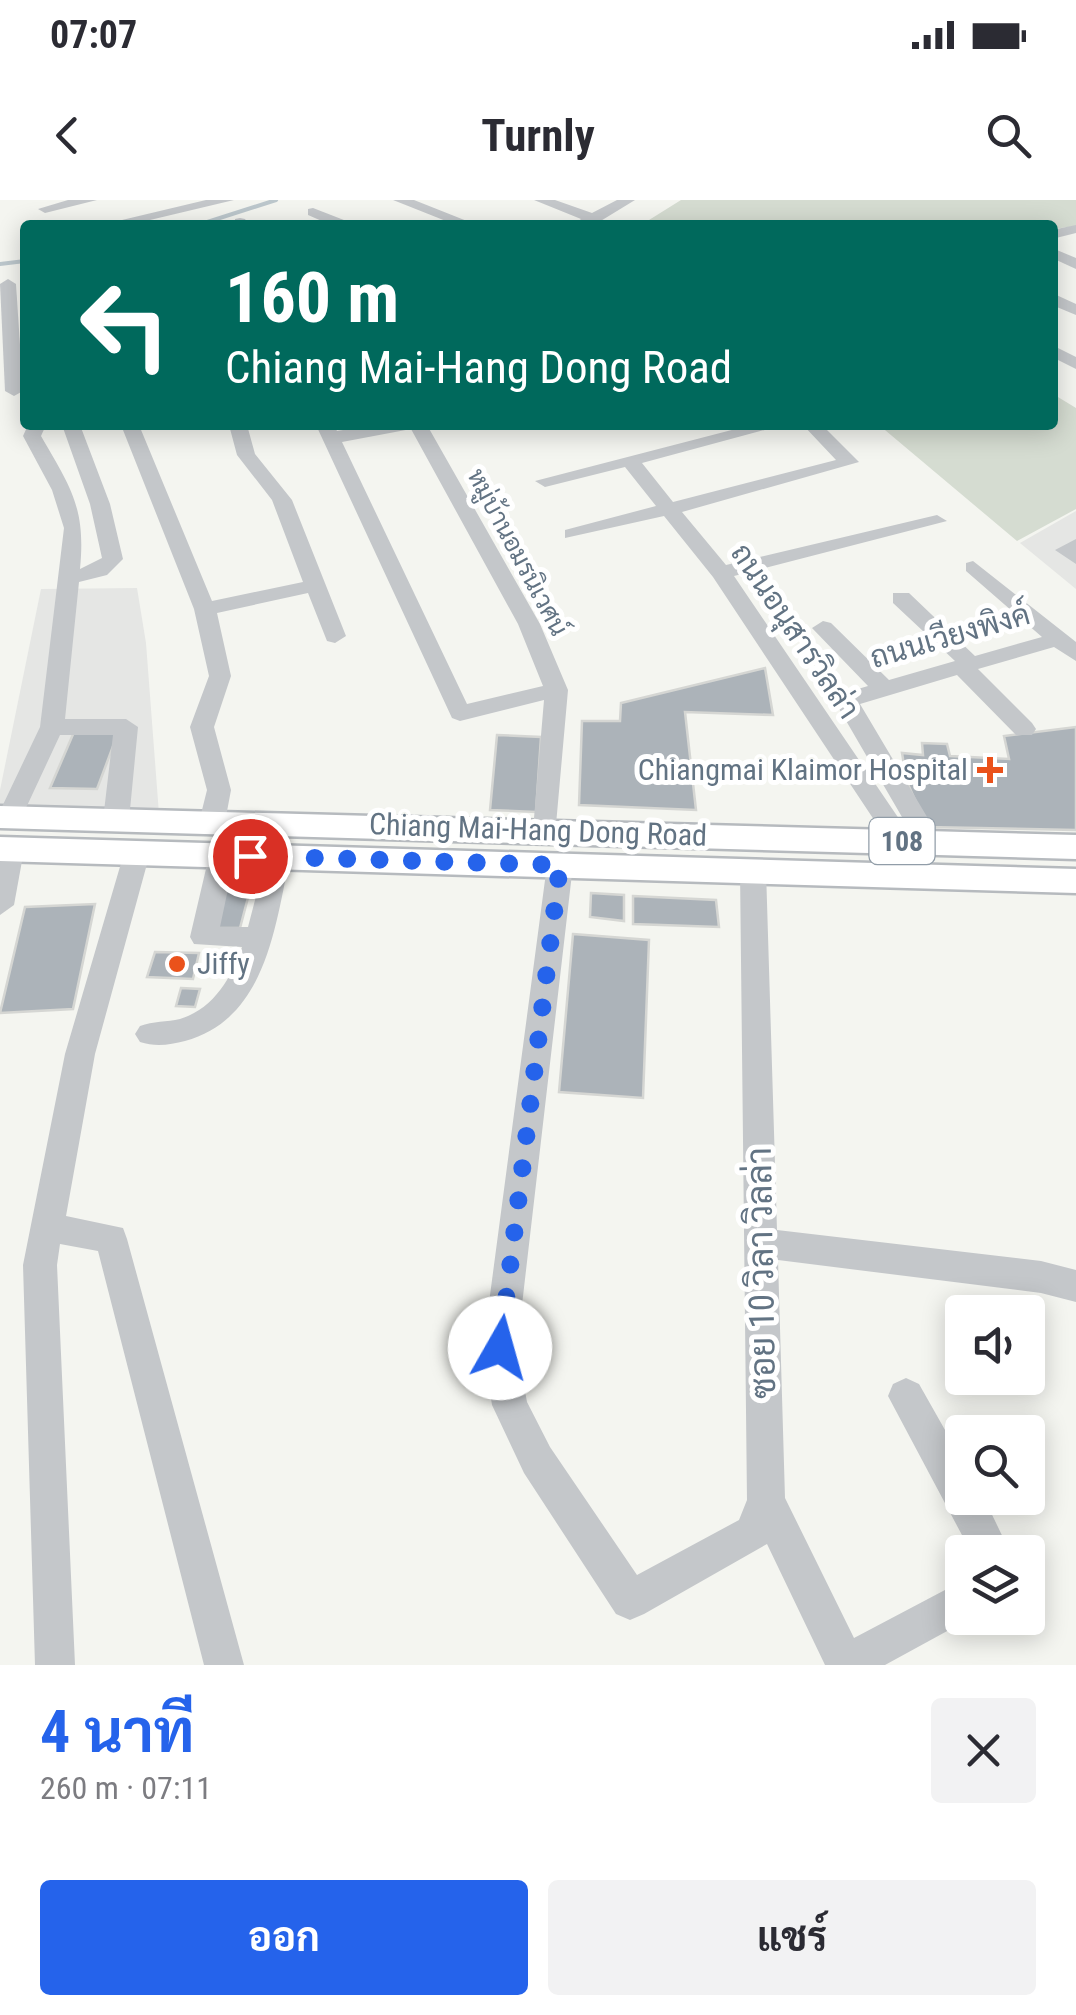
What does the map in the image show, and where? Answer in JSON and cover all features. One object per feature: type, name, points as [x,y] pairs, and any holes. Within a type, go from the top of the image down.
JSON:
[{"type":"main road","name":"Chiang Mai-Hang Dong Road","points":[[5,833],[116,820],[1076,847]]},
{"type":"main road","name":"Chiang Mai-Hang Dong Road","points":[[5,833],[138,853],[1076,881]]},
{"type":"main road","points":[[728,835],[740,870]]},
{"type":"street","points":[[45,211],[90,200]]},
{"type":"street","points":[[132,220],[227,200]]},
{"type":"street","points":[[332,220],[313,212],[342,200]]},
{"type":"street","points":[[400,200],[456,220]]},
{"type":"street","points":[[541,200],[584,220]]},
{"type":"street","points":[[592,220],[628,200]]},
{"type":"street","points":[[11,284],[13,391]]},
{"type":"street","points":[[0,905],[5,833],[52,728],[74,528],[62,490],[32,436],[35,430]]},
{"type":"street","points":[[70,578],[100,571],[112,559],[100,504],[73,430]]},
{"type":"street","points":[[132,430],[206,609],[220,676],[202,727],[219,790],[212,822]]},
{"type":"street","points":[[238,430],[240,446],[272,480],[335,636]]},
{"type":"street","name":"หมู่บ้านอมรนิเวศน์","points":[[421,430],[529,624],[556,690],[546,830]]},
{"type":"street","points":[[680,430],[695,445]]},
{"type":"street","points":[[546,481],[754,430]]},
{"type":"street","points":[[572,534],[850,462],[817,430]]},
{"type":"street","points":[[328,432],[460,713],[556,690]]},
{"type":"street","name":"ถนนอนุสารวิลล่า","points":[[630,461],[722,573],[915,842]]},
{"type":"street","points":[[722,573],[937,521]]},
{"type":"street","points":[[1076,545],[1065,550],[1076,558]]},
{"type":"street","points":[[972,567],[1067,646]]},
{"type":"street","points":[[206,609],[317,585]]},
{"type":"street","points":[[901,598],[1024,730]]},
{"type":"street","points":[[823,628],[884,689]]},
{"type":"street","name":"ถนนเวียงพิงค์","points":[[915,842],[846,700],[966,665],[1067,646]]},
{"type":"street","points":[[52,728],[126,727],[116,820]]},
{"type":"street","points":[[55,1665],[40,1265],[80,1054],[138,853]]},
{"type":"street","points":[[222,856],[204,937],[259,937]]},
{"type":"street","points":[[150,1034],[180,1034],[222,1010],[246,982],[277,857]]},
{"type":"street","points":[[560,865],[500,1348],[510,1406],[537,1460],[630,1600],[753,1533],[766,1500]]},
{"type":"street","name":"ซอย 10 วิลา วิลล่า","points":[[740,870],[761,1243],[766,1500]]},
{"type":"street","points":[[47,1227],[111,1239],[224,1665]]},
{"type":"street","points":[[761,1243],[1041,1276],[1076,1286]]},
{"type":"street","points":[[906,1396],[945,1464]]},
{"type":"street","points":[[766,1500],[846,1664],[945,1610]]},
{"type":"shaded area","points":[[681,200],[1076,200],[1076,226],[1058,228],[1058,220],[649,220]]},
{"type":"shaded area","points":[[1058,397],[1076,408],[1076,509],[1017,541],[885,430],[1058,430]]},
{"type":"shaded area","points":[[1076,511],[1076,589],[1020,543]]},
{"type":"shaded area","points":[[137,588],[146,643],[159,814],[0,810],[0,790],[41,589]]},
{"type":"building","points":[[765,668],[773,715],[685,712],[696,810],[579,805],[582,721],[620,721],[621,703]]},
{"type":"building","name":"Chiangmai Klaimor Hospital","points":[[1076,727],[1076,830],[927,827],[907,782],[902,753],[923,755],[922,743],[947,744],[950,756],[1009,759],[1004,736]]},
{"type":"building","points":[[74,732],[118,733],[97,789],[50,788]]},
{"type":"building","points":[[497,735],[541,737],[536,812],[490,810]]},
{"type":"building","points":[[223,889],[250,890],[240,928],[213,928]]},
{"type":"building","points":[[591,893],[624,895],[624,921],[590,917]]},
{"type":"building","points":[[633,896],[716,900],[719,927],[633,924]]},
{"type":"building","points":[[95,904],[73,1009],[0,1013],[25,907]]},
{"type":"building","points":[[573,934],[649,940],[643,1098],[559,1092]]},
{"type":"building","points":[[155,952],[199,953],[193,979],[147,977]]},
{"type":"building","points":[[181,988],[200,989],[195,1007],[176,1006]]},
{"type":"waterway","points":[[214,220],[276,200]]},
{"type":"waterway","points":[[0,264],[20,262]]},
{"type":"place","name":"Chiangmai Klaimor Hospital","points":[[990,770]]},
{"type":"place","name":"Jiffy","points":[[177,964]]},
{"type":"route","points":[[250,856],[560,865],[500,1348]]}]
